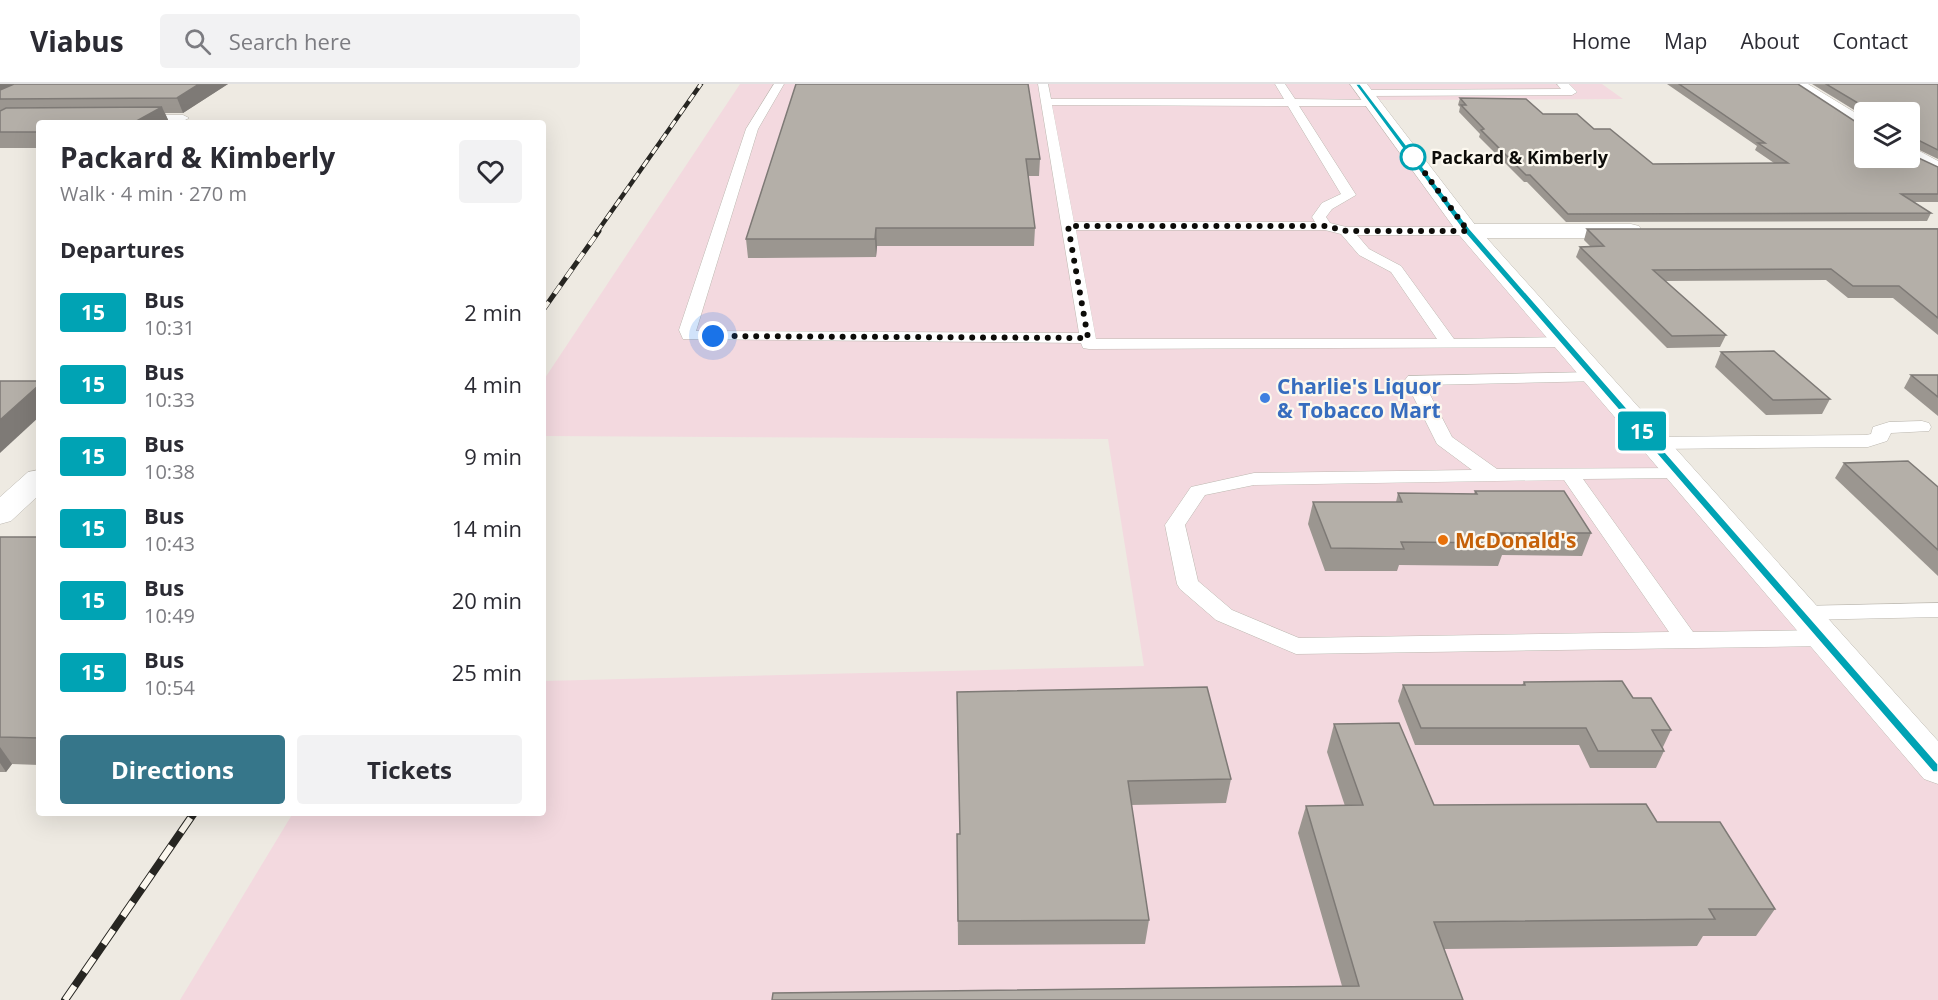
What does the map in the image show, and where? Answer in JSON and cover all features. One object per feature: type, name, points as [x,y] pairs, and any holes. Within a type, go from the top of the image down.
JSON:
[{"type":"street","points":[[1796,84],[1854,119]]},
{"type":"street","points":[[1365,94],[1468,231],[1938,768]]},
{"type":"street","points":[[1920,158],[1938,169]]},
{"type":"street","points":[[1468,231],[1657,231]]},
{"type":"street","points":[[0,514],[36,482]]},
{"type":"lane","points":[[779,84],[752,129],[687,330],[689,336],[1088,338]]},
{"type":"lane","points":[[1043,84],[1089,344],[1565,342]]},
{"type":"lane","points":[[1280,84],[1348,195],[1327,206],[1319,217],[1325,226]]},
{"type":"lane","points":[[1046,102],[1291,103],[1365,94],[1572,92],[1562,84]]},
{"type":"lane","points":[[126,118],[183,117]]},
{"type":"lane","points":[[1068,226],[1325,226],[1346,231],[1468,231]]},
{"type":"lane","points":[[1346,231],[1364,252],[1396,269],[1449,344]]},
{"type":"lane","points":[[1492,475],[1444,440],[1414,380],[1595,377]]},
{"type":"lane","points":[[1653,443],[1868,441],[1880,438],[1880,431],[1888,428],[1922,427]]},
{"type":"lane","points":[[1678,471],[1254,479],[1198,491],[1175,525],[1188,584],[1224,615],[1296,646],[1824,638]]},
{"type":"lane","points":[[1569,473],[1686,640]]},
{"type":"lane","points":[[1802,613],[1938,610]]},
{"type":"shaded area","points":[[740,84],[1602,84],[1623,99],[1371,100],[1468,231],[1938,768],[1938,1000],[180,1000],[291,816],[546,816],[546,681],[1144,666],[1108,439],[546,436],[546,376]]},
{"type":"building","points":[[14,84],[199,84],[177,98],[0,99],[0,90]]},
{"type":"building","points":[[796,84],[1028,84],[1040,159],[1026,159],[1035,228],[876,228],[875,239],[746,239]]},
{"type":"building","points":[[1679,84],[1798,84],[1854,121],[1854,168],[1920,168],[1920,159],[1938,167],[1938,194],[1901,194],[1931,213],[1568,214],[1481,130],[1484,129],[1461,105],[1466,105],[1460,98],[1526,99],[1543,114],[1577,114],[1594,129],[1610,129],[1653,164],[1788,163],[1758,143],[1765,143]]},
{"type":"building","points":[[1826,84],[1938,84],[1938,150],[1920,141],[1920,102],[1856,102]]},
{"type":"building","points":[[162,107],[138,120],[36,120],[36,132],[0,132],[0,111],[6,108]]},
{"type":"building","points":[[1587,229],[1938,229],[1938,318],[1899,286],[1853,286],[1831,269],[1653,270],[1726,335],[1672,336],[1580,247],[1604,246]]},
{"type":"building","points":[[1774,351],[1830,399],[1773,400],[1721,352]]},
{"type":"building","points":[[1911,375],[1938,375],[1938,397]]},
{"type":"building","points":[[0,381],[36,381],[36,388],[0,420]]},
{"type":"building","points":[[1908,461],[1938,487],[1938,550],[1844,463]]},
{"type":"building","points":[[1475,491],[1564,491],[1591,533],[1501,533],[1506,543],[1401,542],[1404,549],[1331,548],[1313,502],[1402,502],[1398,493],[1477,494]]},
{"type":"building","points":[[0,537],[36,537],[36,738],[0,737]]},
{"type":"building","points":[[1622,681],[1633,698],[1651,698],[1671,730],[1652,730],[1664,751],[1598,751],[1586,728],[1421,728],[1403,685],[1525,685],[1524,682]]},
{"type":"building","points":[[1207,687],[1231,779],[1128,781],[1149,920],[958,921],[957,834],[960,834],[957,692]]},
{"type":"building","points":[[1399,723],[1434,805],[1646,804],[1657,822],[1720,822],[1775,909],[1709,909],[1715,919],[1434,922],[1463,1000],[772,1000],[773,993],[1359,986],[1306,806],[1363,805],[1334,724]]},
{"type":"railway","points":[[597,232],[701,84]]},
{"type":"railway","points":[[546,306],[599,231]]},
{"type":"railway","points":[[65,1000],[192,816]]},
{"type":"bus line","name":"15","points":[[1358,84],[1468,231],[1938,768]]},
{"type":"place","name":"Packard & Kimberly","points":[[1413,157]]},
{"type":"place","name":"Charlie's Liquor & Tobacco Mart","points":[[1265,398]]},
{"type":"place","name":"McDonald's","points":[[1443,540]]},
{"type":"route","points":[[713,336],[1088,338],[1068,226],[1325,226],[1346,231],[1468,231],[1413,157]]}]
